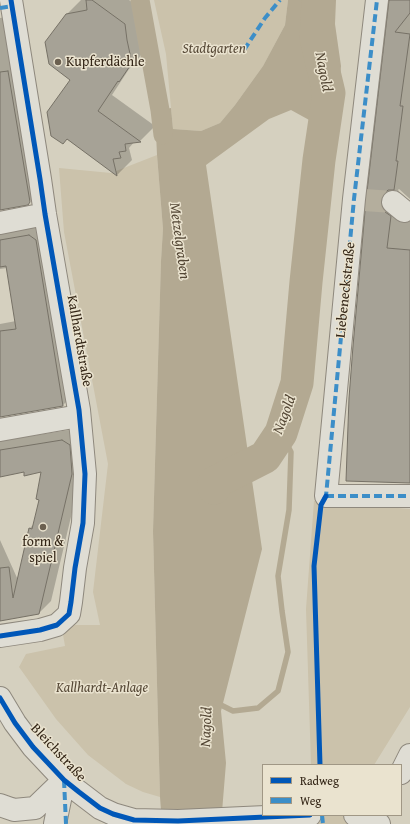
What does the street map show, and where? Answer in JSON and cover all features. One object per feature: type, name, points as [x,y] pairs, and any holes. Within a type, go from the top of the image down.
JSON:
[{"type":"street","name":"Liebeneckstraße","points":[[377,0],[359,200],[326,496],[410,496]]},
{"type":"street","name":"Kallhardtstraße","points":[[0,636],[40,630],[57,624],[69,614],[83,523],[85,474],[79,416],[40,179],[7,5]]},
{"type":"street","points":[[0,223],[45,214]]},
{"type":"street","points":[[0,430],[79,416]]},
{"type":"street","name":"Bleichstraße","points":[[0,698],[15,723],[33,747],[64,780],[100,808],[114,814],[134,820],[178,821],[288,816]]},
{"type":"street","points":[[402,771],[410,755]]},
{"type":"street","points":[[0,805],[14,810],[36,808],[64,780]]},
{"type":"street","points":[[55,824],[64,780]]},
{"type":"green space","name":"Stadtgarten","points":[[154,0],[288,0],[285,25],[263,66],[220,123],[201,131],[173,129],[166,54]]},
{"type":"green space","name":"Kallhardt-Anlage","points":[[157,155],[163,229],[153,531],[160,797],[143,792],[126,784],[88,755],[56,719],[19,667],[26,654],[65,646],[62,629],[75,625],[100,625],[93,592],[108,464],[64,232],[59,168],[111,173]]},
{"type":"green space","points":[[314,501],[410,509],[410,707],[375,764],[311,764],[306,609]]},
{"type":"green space","points":[[314,816],[350,816],[356,824],[315,824]]},
{"type":"water","points":[[288,0],[336,0],[335,24],[341,66],[336,123],[311,121],[291,110],[269,119],[206,165],[262,549],[221,711],[226,763],[221,824],[162,824],[153,531],[163,229],[155,111],[171,108],[173,129],[201,131],[220,123],[263,66],[285,25]]},
{"type":"building","name":"Kupferdächle","points":[[86,0],[92,0],[125,24],[132,63],[98,111],[141,142],[125,144],[126,151],[119,152],[121,158],[113,159],[117,176],[67,139],[63,144],[51,136],[47,112],[70,80],[49,64],[45,42],[66,14],[87,10]]},
{"type":"building","points":[[389,0],[410,0],[410,13],[395,32],[410,34],[400,106],[403,106],[394,190],[388,190],[384,194],[381,200],[381,207],[391,216],[387,248],[410,250],[410,483],[346,481],[349,398],[366,200]]},
{"type":"building","points":[[8,71],[30,202],[28,205],[0,210],[0,72]]},
{"type":"building","points":[[29,235],[36,240],[63,406],[0,417],[0,331],[16,329],[6,266],[0,267],[0,240]]},
{"type":"building","points":[[62,440],[70,445],[72,474],[39,614],[0,621],[0,568],[9,567],[13,598],[29,528],[32,529],[39,500],[36,499],[41,472],[24,476],[24,472],[0,477],[0,450]]},
{"type":"waterway","name":"Metzelgraben","points":[[140,0],[160,110],[163,135]]},
{"type":"waterway","name":"Nagold","points":[[214,488],[214,483],[265,457],[281,433],[297,383],[319,160],[329,93],[316,38],[318,0]]},
{"type":"waterway","points":[[217,703],[233,711],[258,708],[278,691],[288,652],[278,576],[289,510],[291,452],[281,433]]},
{"type":"tunnel","points":[[364,200],[393,202]]},
{"type":"marked path","points":[[244,50],[265,18],[280,0]]},
{"type":"marked path","points":[[324,499],[326,496],[354,199],[377,0]]},
{"type":"marked path","points":[[0,8],[12,6],[12,10]]},
{"type":"marked path","points":[[326,496],[410,496]]},
{"type":"marked path","points":[[64,780],[66,824]]},
{"type":"marked path","points":[[322,816],[323,824]]},
{"type":"cycle path","points":[[0,636],[40,630],[57,625],[69,614],[83,523],[85,474],[79,410],[45,214],[11,0]]},
{"type":"cycle path","points":[[320,764],[314,566],[321,505],[326,496]]},
{"type":"cycle path","points":[[0,698],[15,723],[33,747],[64,780],[100,808],[113,814],[134,820],[178,821],[288,816]]},
{"type":"place","name":"Kupferdächle","points":[[58,62]]},
{"type":"place","name":"form & spiel","points":[[43,527]]}]
